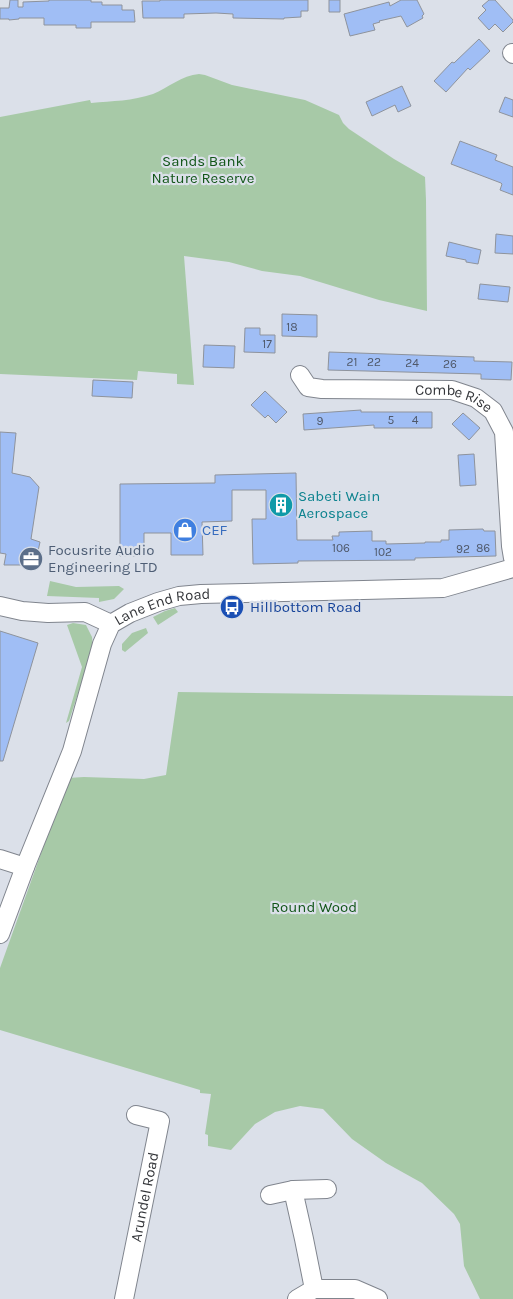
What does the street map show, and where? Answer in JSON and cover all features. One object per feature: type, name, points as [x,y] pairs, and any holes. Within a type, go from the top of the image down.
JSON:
[{"type":"street","name":"Combe Rise","points":[[300,375],[308,387],[322,389],[452,390],[476,398],[493,411],[504,432],[513,558]]},
{"type":"street","name":"Lane End Road","points":[[0,934],[72,751],[102,644],[111,624],[130,613],[179,596],[442,588],[513,568]]},
{"type":"street","points":[[0,606],[22,611],[85,612],[111,624]]},
{"type":"street","points":[[0,859],[25,867]]},
{"type":"street","name":"Arundel Road","points":[[124,1299],[160,1121],[136,1115]]},
{"type":"street","points":[[270,1195],[293,1190],[327,1189]]},
{"type":"street","points":[[293,1190],[314,1289]]},
{"type":"street","points":[[298,1299],[314,1289],[355,1289],[378,1299]]},
{"type":"green space","name":"Sands Bank Nature Reserve","points":[[199,74],[232,85],[305,100],[339,115],[349,129],[425,177],[427,311],[379,300],[300,276],[262,271],[229,262],[184,256],[194,385],[177,384],[177,374],[138,371],[137,380],[0,374],[0,117],[90,100],[91,103],[138,98],[153,94],[181,79]]},
{"type":"green space","points":[[50,581],[76,587],[119,586],[124,589],[114,599],[99,602],[99,598],[47,596]]},
{"type":"green space","points":[[175,608],[178,612],[158,625],[153,617]]},
{"type":"green space","points":[[73,623],[86,625],[92,637],[93,647],[69,721],[66,723],[82,667],[67,625]]},
{"type":"green space","points":[[146,628],[148,633],[125,652],[122,650],[122,644],[132,633]]},
{"type":"green space","name":"Round Wood","points":[[178,692],[513,696],[513,1299],[480,1299],[464,1266],[460,1224],[454,1214],[422,1183],[386,1163],[352,1139],[323,1109],[300,1106],[275,1112],[255,1124],[231,1150],[208,1146],[208,1135],[205,1134],[211,1094],[200,1093],[200,1090],[0,1030],[0,968],[68,778],[144,779],[166,775]]},
{"type":"building","points":[[10,0],[18,0],[18,7],[23,7],[23,2],[49,0],[91,0],[91,2],[102,2],[102,5],[122,5],[122,10],[134,10],[135,22],[91,22],[91,28],[76,28],[76,25],[44,25],[44,18],[0,19],[0,8],[9,8]]},
{"type":"building","points":[[308,0],[308,11],[301,11],[301,17],[284,19],[233,18],[233,14],[216,13],[184,14],[184,18],[143,18],[142,1]]},
{"type":"building","points":[[329,0],[340,0],[340,12],[329,12]]},
{"type":"building","points":[[401,0],[417,0],[424,14],[423,18],[407,27],[401,16],[379,21],[373,24],[375,30],[350,36],[344,14],[389,2],[390,6]]},
{"type":"building","points":[[489,0],[495,0],[513,20],[503,32],[495,24],[489,30],[478,18],[486,10],[482,6]]},
{"type":"building","points":[[479,39],[490,51],[470,70],[468,68],[446,92],[434,81],[452,62],[454,63]]},
{"type":"building","points":[[402,86],[411,106],[398,112],[395,105],[372,116],[366,102]]},
{"type":"building","points":[[505,97],[513,100],[513,117],[499,112]]},
{"type":"building","points":[[460,141],[497,155],[495,160],[513,167],[513,195],[500,190],[501,183],[451,164]]},
{"type":"building","points":[[496,234],[513,236],[513,254],[495,253]]},
{"type":"building","points":[[449,242],[481,250],[478,264],[446,256]]},
{"type":"building","points":[[480,284],[510,287],[508,302],[478,299]]},
{"type":"building","points":[[282,314],[317,315],[317,337],[282,336]]},
{"type":"building","points":[[245,328],[260,328],[260,335],[275,335],[275,353],[244,352]]},
{"type":"building","points":[[204,345],[235,346],[234,368],[203,367]]},
{"type":"building","points":[[329,352],[474,357],[474,361],[512,362],[511,380],[481,379],[481,374],[328,370]]},
{"type":"building","points":[[93,380],[133,382],[132,398],[92,396]]},
{"type":"building","points":[[265,391],[287,412],[276,423],[268,415],[265,418],[251,405]]},
{"type":"building","points":[[361,410],[361,412],[432,412],[432,428],[374,428],[374,425],[304,430],[303,414]]},
{"type":"building","points":[[463,413],[480,428],[469,440],[452,424]]},
{"type":"building","points":[[0,432],[16,433],[12,473],[30,477],[39,487],[31,539],[40,542],[35,565],[4,565],[6,554],[0,553]]},
{"type":"building","points":[[474,454],[476,485],[460,486],[458,455]]},
{"type":"building","points":[[296,473],[297,540],[333,540],[332,536],[339,536],[339,532],[372,531],[372,541],[386,541],[386,544],[425,543],[449,540],[449,530],[483,529],[484,531],[495,531],[496,556],[415,558],[415,560],[298,561],[298,563],[253,564],[252,519],[266,519],[266,490],[232,490],[232,521],[202,522],[203,555],[171,555],[171,533],[144,533],[144,556],[120,556],[120,484],[215,483],[215,475]]},
{"type":"building","points":[[0,631],[38,643],[3,761],[0,761]]},
{"type":"place","name":"Sabeti Wain Aerospace","points":[[281,505]]},
{"type":"place","name":"CEF","points":[[185,530]]},
{"type":"place","name":"Focusrite Audio Engineering LTD","points":[[31,559]]},
{"type":"place","name":"Hillbottom Road","points":[[232,607]]}]
